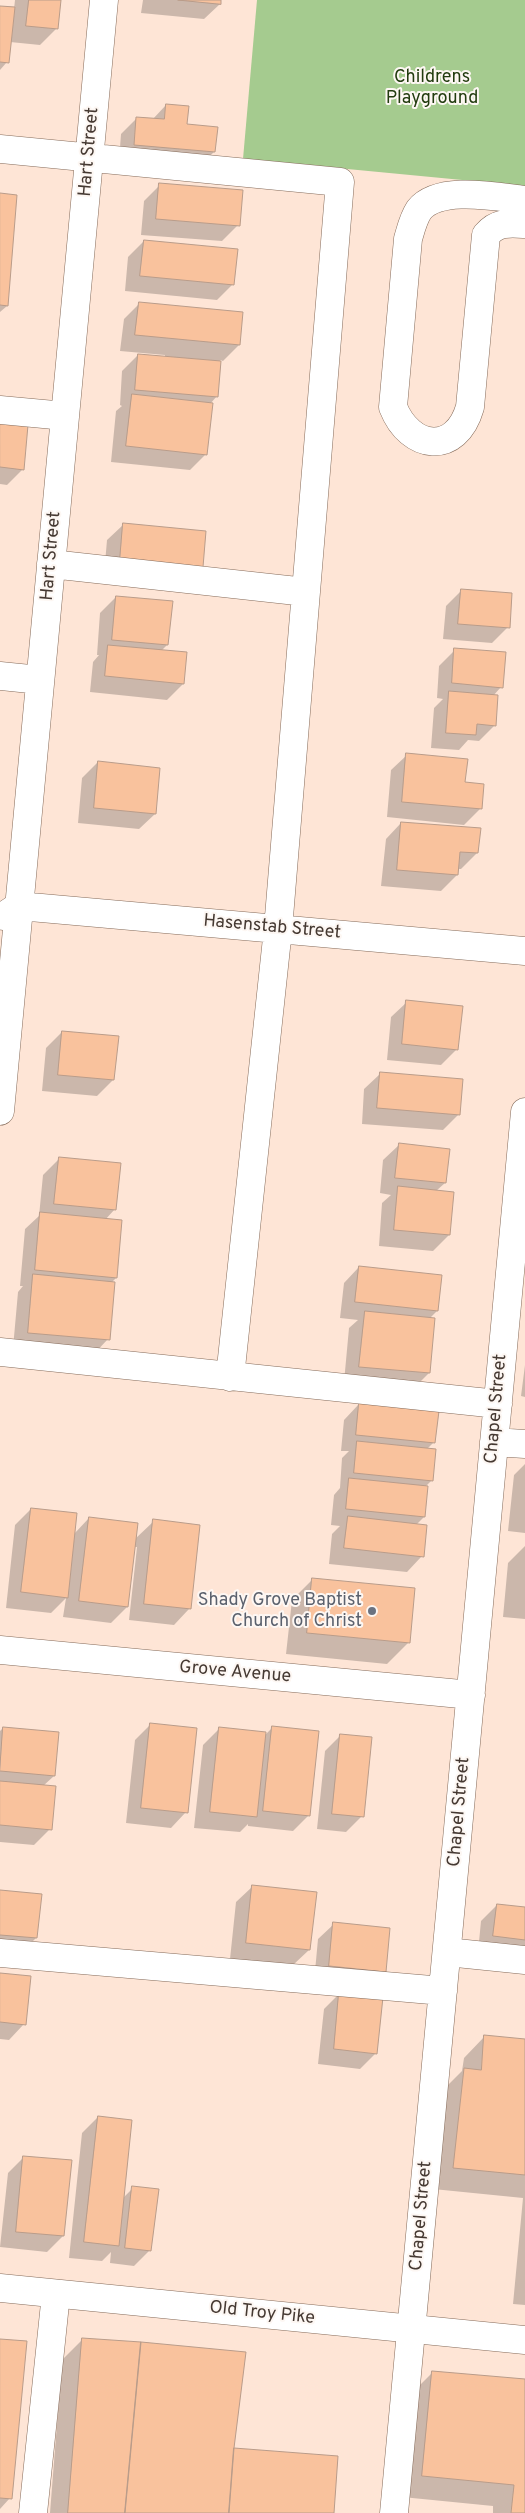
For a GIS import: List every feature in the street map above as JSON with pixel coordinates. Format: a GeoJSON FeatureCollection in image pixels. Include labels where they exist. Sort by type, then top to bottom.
{"type":"FeatureCollection","features":[{"type":"Feature","properties":{"kind":"street","name":"Hart Street"},"geometry":{"type":"LineString","coordinates":[[0,1111],[10,912],[40,680],[104,0]]}},
{"type":"Feature","properties":{"kind":"street"},"geometry":{"type":"LineString","coordinates":[[0,149],[340,182],[278,929],[230,1377]]}},
{"type":"Feature","properties":{"kind":"street"},"geometry":{"type":"LineString","coordinates":[[470,195],[481,216],[486,235],[470,407],[466,423],[456,433],[443,440],[426,441],[412,435],[400,423],[394,407],[408,239],[413,222],[420,209],[430,201],[447,197],[470,195],[525,200]]}},
{"type":"Feature","properties":{"kind":"street"},"geometry":{"type":"LineString","coordinates":[[486,235],[493,227],[501,224],[525,224]]}},
{"type":"Feature","properties":{"kind":"street"},"geometry":{"type":"LineString","coordinates":[[0,410],[65,416]]}},
{"type":"Feature","properties":{"kind":"street"},"geometry":{"type":"LineString","coordinates":[[51,564],[306,592]]}},
{"type":"Feature","properties":{"kind":"street"},"geometry":{"type":"LineString","coordinates":[[0,676],[40,680]]}},
{"type":"Feature","properties":{"kind":"street","name":"Hasenstab Street"},"geometry":{"type":"LineString","coordinates":[[10,912],[278,929],[525,951]]}},
{"type":"Feature","properties":{"kind":"street","name":"Chapel Street"},"geometry":{"type":"LineString","coordinates":[[394,2513],[525,1112]]}},
{"type":"Feature","properties":{"kind":"street"},"geometry":{"type":"LineString","coordinates":[[0,1352],[498,1404]]}},
{"type":"Feature","properties":{"kind":"street"},"geometry":{"type":"LineString","coordinates":[[494,1442],[525,1444]]}},
{"type":"Feature","properties":{"kind":"street","name":"Grove Avenue"},"geometry":{"type":"LineString","coordinates":[[0,1650],[471,1695]]}},
{"type":"Feature","properties":{"kind":"street"},"geometry":{"type":"LineString","coordinates":[[447,1952],[525,1960]]}},
{"type":"Feature","properties":{"kind":"street"},"geometry":{"type":"LineString","coordinates":[[0,1953],[443,1991]]}},
{"type":"Feature","properties":{"kind":"street","name":"Old Troy Pike"},"geometry":{"type":"LineString","coordinates":[[0,2288],[525,2340]]}},
{"type":"Feature","properties":{"kind":"street"},"geometry":{"type":"LineString","coordinates":[[33,2513],[56,2294]]}},
{"type":"Feature","properties":{"kind":"green space","name":"Childrens Playground"},"geometry":{"type":"Polygon","coordinates":[[[257,0],[525,0],[525,186],[243,159],[257,0]]]}},
{"type":"Feature","properties":{"kind":"building"},"geometry":{"type":"Polygon","coordinates":[[[29,0],[61,0],[58,29],[26,26],[29,0]]]}},
{"type":"Feature","properties":{"kind":"building"},"geometry":{"type":"Polygon","coordinates":[[[178,0],[221,0],[221,4],[178,0]]]}},
{"type":"Feature","properties":{"kind":"building"},"geometry":{"type":"Polygon","coordinates":[[[0,6],[15,7],[9,63],[0,62],[0,6]]]}},
{"type":"Feature","properties":{"kind":"building"},"geometry":{"type":"Polygon","coordinates":[[[166,104],[189,106],[187,124],[218,127],[215,152],[134,145],[136,117],[164,119],[166,104]]]}},
{"type":"Feature","properties":{"kind":"building"},"geometry":{"type":"Polygon","coordinates":[[[159,183],[243,190],[240,226],[156,219],[159,183]]]}},
{"type":"Feature","properties":{"kind":"building"},"geometry":{"type":"Polygon","coordinates":[[[0,193],[17,195],[8,306],[0,305],[0,193]]]}},
{"type":"Feature","properties":{"kind":"building"},"geometry":{"type":"Polygon","coordinates":[[[144,240],[238,249],[234,285],[140,276],[144,240]]]}},
{"type":"Feature","properties":{"kind":"building"},"geometry":{"type":"Polygon","coordinates":[[[139,302],[243,312],[240,345],[135,335],[139,302]]]}},
{"type":"Feature","properties":{"kind":"building"},"geometry":{"type":"Polygon","coordinates":[[[138,354],[221,361],[218,397],[135,390],[138,354]]]}},
{"type":"Feature","properties":{"kind":"building"},"geometry":{"type":"Polygon","coordinates":[[[132,394],[213,403],[207,455],[126,446],[132,394]]]}},
{"type":"Feature","properties":{"kind":"building"},"geometry":{"type":"Polygon","coordinates":[[[0,423],[28,425],[24,470],[0,467],[0,423]]]}},
{"type":"Feature","properties":{"kind":"building"},"geometry":{"type":"Polygon","coordinates":[[[123,523],[206,531],[203,567],[120,560],[123,523]]]}},
{"type":"Feature","properties":{"kind":"building"},"geometry":{"type":"Polygon","coordinates":[[[461,589],[512,593],[510,628],[458,624],[461,589]]]}},
{"type":"Feature","properties":{"kind":"building"},"geometry":{"type":"Polygon","coordinates":[[[116,596],[173,601],[168,645],[112,640],[116,596]]]}},
{"type":"Feature","properties":{"kind":"building"},"geometry":{"type":"Polygon","coordinates":[[[108,645],[187,652],[184,684],[105,676],[108,645]]]}},
{"type":"Feature","properties":{"kind":"building"},"geometry":{"type":"Polygon","coordinates":[[[454,648],[506,652],[503,688],[452,683],[454,648]]]}},
{"type":"Feature","properties":{"kind":"building"},"geometry":{"type":"Polygon","coordinates":[[[449,691],[498,695],[496,726],[477,724],[476,735],[446,733],[449,691]]]}},
{"type":"Feature","properties":{"kind":"building"},"geometry":{"type":"Polygon","coordinates":[[[406,753],[468,759],[465,782],[484,784],[482,809],[402,802],[406,753]]]}},
{"type":"Feature","properties":{"kind":"building"},"geometry":{"type":"Polygon","coordinates":[[[98,761],[160,768],[156,814],[94,808],[98,761]]]}},
{"type":"Feature","properties":{"kind":"building"},"geometry":{"type":"Polygon","coordinates":[[[401,822],[481,828],[478,853],[460,852],[458,875],[397,870],[401,822]]]}},
{"type":"Feature","properties":{"kind":"building"},"geometry":{"type":"Polygon","coordinates":[[[406,1000],[463,1006],[458,1050],[402,1044],[406,1000]]]}},
{"type":"Feature","properties":{"kind":"building"},"geometry":{"type":"Polygon","coordinates":[[[62,1031],[119,1036],[114,1080],[58,1075],[62,1031]]]}},
{"type":"Feature","properties":{"kind":"building"},"geometry":{"type":"Polygon","coordinates":[[[380,1072],[463,1079],[460,1115],[377,1108],[380,1072]]]}},
{"type":"Feature","properties":{"kind":"building"},"geometry":{"type":"Polygon","coordinates":[[[399,1143],[450,1149],[446,1183],[395,1178],[399,1143]]]}},
{"type":"Feature","properties":{"kind":"building"},"geometry":{"type":"Polygon","coordinates":[[[59,1157],[121,1163],[116,1210],[54,1204],[59,1157]]]}},
{"type":"Feature","properties":{"kind":"building"},"geometry":{"type":"Polygon","coordinates":[[[398,1186],[454,1192],[450,1235],[394,1230],[398,1186]]]}},
{"type":"Feature","properties":{"kind":"building"},"geometry":{"type":"Polygon","coordinates":[[[40,1212],[122,1220],[117,1278],[35,1270],[40,1212]]]}},
{"type":"Feature","properties":{"kind":"building"},"geometry":{"type":"Polygon","coordinates":[[[359,1266],[442,1275],[438,1311],[355,1302],[359,1266]]]}},
{"type":"Feature","properties":{"kind":"building"},"geometry":{"type":"Polygon","coordinates":[[[33,1274],[115,1282],[110,1340],[28,1333],[33,1274]]]}},
{"type":"Feature","properties":{"kind":"building"},"geometry":{"type":"Polygon","coordinates":[[[365,1311],[435,1318],[430,1373],[359,1367],[365,1311]]]}},
{"type":"Feature","properties":{"kind":"building"},"geometry":{"type":"Polygon","coordinates":[[[359,1403],[439,1411],[435,1443],[356,1435],[359,1403]]]}},
{"type":"Feature","properties":{"kind":"building"},"geometry":{"type":"Polygon","coordinates":[[[357,1441],[436,1449],[433,1481],[354,1473],[357,1441]]]}},
{"type":"Feature","properties":{"kind":"building"},"geometry":{"type":"Polygon","coordinates":[[[349,1478],[428,1486],[425,1517],[346,1509],[349,1478]]]}},
{"type":"Feature","properties":{"kind":"building"},"geometry":{"type":"Polygon","coordinates":[[[31,1508],[77,1513],[68,1598],[21,1592],[31,1508]]]}},
{"type":"Feature","properties":{"kind":"building"},"geometry":{"type":"Polygon","coordinates":[[[348,1516],[427,1525],[424,1557],[344,1548],[348,1516]]]}},
{"type":"Feature","properties":{"kind":"building"},"geometry":{"type":"Polygon","coordinates":[[[89,1517],[138,1523],[128,1607],[79,1601],[89,1517]]]}},
{"type":"Feature","properties":{"kind":"building"},"geometry":{"type":"Polygon","coordinates":[[[153,1519],[200,1525],[191,1609],[144,1604],[153,1519]]]}},
{"type":"Feature","properties":{"kind":"building"},"geometry":{"type":"Polygon","coordinates":[[[312,1578],[415,1588],[410,1643],[307,1633],[312,1578]]]}},
{"type":"Feature","properties":{"kind":"building"},"geometry":{"type":"Polygon","coordinates":[[[150,1723],[197,1728],[188,1813],[141,1808],[150,1723]]]}},
{"type":"Feature","properties":{"kind":"building"},"geometry":{"type":"Polygon","coordinates":[[[272,1726],[319,1731],[310,1816],[263,1811],[272,1726]]]}},
{"type":"Feature","properties":{"kind":"building"},"geometry":{"type":"Polygon","coordinates":[[[3,1727],[59,1732],[55,1776],[0,1771],[3,1727]]]}},
{"type":"Feature","properties":{"kind":"building"},"geometry":{"type":"Polygon","coordinates":[[[219,1727],[266,1732],[257,1817],[210,1812],[219,1727]]]}},
{"type":"Feature","properties":{"kind":"building"},"geometry":{"type":"Polygon","coordinates":[[[340,1734],[372,1737],[364,1817],[332,1814],[340,1734]]]}},
{"type":"Feature","properties":{"kind":"building"},"geometry":{"type":"Polygon","coordinates":[[[0,1781],[56,1786],[52,1830],[0,1825],[0,1781]]]}},
{"type":"Feature","properties":{"kind":"building"},"geometry":{"type":"Polygon","coordinates":[[[252,1885],[317,1892],[310,1950],[246,1943],[252,1885]]]}},
{"type":"Feature","properties":{"kind":"building"},"geometry":{"type":"Polygon","coordinates":[[[0,1890],[42,1894],[37,1938],[0,1935],[0,1890]]]}},
{"type":"Feature","properties":{"kind":"building"},"geometry":{"type":"Polygon","coordinates":[[[497,1904],[525,1907],[525,1940],[493,1936],[497,1904]]]}},
{"type":"Feature","properties":{"kind":"building"},"geometry":{"type":"Polygon","coordinates":[[[333,1922],[390,1928],[386,1972],[329,1966],[333,1922]]]}},
{"type":"Feature","properties":{"kind":"building"},"geometry":{"type":"Polygon","coordinates":[[[0,1973],[31,1976],[26,2025],[0,2022],[0,1973]]]}},
{"type":"Feature","properties":{"kind":"building"},"geometry":{"type":"Polygon","coordinates":[[[339,1992],[383,1997],[377,2054],[334,2049],[339,1992]]]}},
{"type":"Feature","properties":{"kind":"building"},"geometry":{"type":"Polygon","coordinates":[[[484,2035],[525,2039],[525,2175],[453,2168],[464,2068],[481,2070],[484,2035]]]}},
{"type":"Feature","properties":{"kind":"building"},"geometry":{"type":"Polygon","coordinates":[[[98,2116],[132,2120],[119,2246],[84,2242],[98,2116]]]}},
{"type":"Feature","properties":{"kind":"building"},"geometry":{"type":"Polygon","coordinates":[[[23,2156],[72,2160],[64,2236],[16,2232],[23,2156]]]}},
{"type":"Feature","properties":{"kind":"building"},"geometry":{"type":"Polygon","coordinates":[[[132,2186],[159,2189],[151,2251],[125,2248],[132,2186]]]}},
{"type":"Feature","properties":{"kind":"building"},"geometry":{"type":"Polygon","coordinates":[[[82,2338],[141,2342],[125,2513],[68,2513],[82,2338]]]}},
{"type":"Feature","properties":{"kind":"building"},"geometry":{"type":"Polygon","coordinates":[[[0,2339],[27,2341],[12,2499],[0,2498],[0,2339]]]}},
{"type":"Feature","properties":{"kind":"building"},"geometry":{"type":"Polygon","coordinates":[[[141,2342],[246,2352],[234,2448],[229,2513],[125,2513],[141,2342]]]}},
{"type":"Feature","properties":{"kind":"building"},"geometry":{"type":"Polygon","coordinates":[[[432,2371],[525,2379],[525,2513],[511,2513],[514,2485],[422,2476],[432,2371]]]}},
{"type":"Feature","properties":{"kind":"building"},"geometry":{"type":"Polygon","coordinates":[[[234,2448],[338,2456],[334,2513],[229,2513],[234,2448]]]}},
{"type":"Feature","properties":{"kind":"place","name":"Shady Grove Baptist Church of Christ"},"geometry":{"type":"Point","coordinates":[372,1611]}}]}
